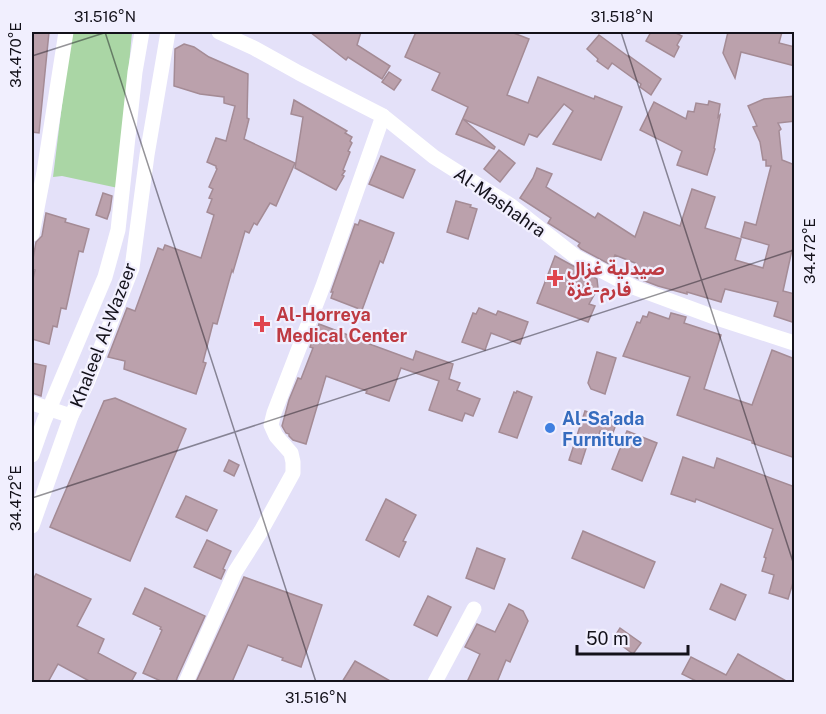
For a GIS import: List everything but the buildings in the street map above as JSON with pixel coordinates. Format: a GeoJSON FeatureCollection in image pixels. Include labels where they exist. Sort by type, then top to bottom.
{"type":"FeatureCollection","features":[{"type":"Feature","properties":{"kind":"street"},"geometry":{"type":"LineString","coordinates":[[32,234],[66,32]]}},
{"type":"Feature","properties":{"kind":"street","name":"Khaleel Al-Wazeer"},"geometry":{"type":"LineString","coordinates":[[32,455],[105,277],[118,230],[135,72],[142,32]]}},
{"type":"Feature","properties":{"kind":"street","name":"Khaleel Al-Wazeer"},"geometry":{"type":"LineString","coordinates":[[32,526],[71,416],[87,383],[132,268],[147,155],[168,32]]}},
{"type":"Feature","properties":{"kind":"street","name":"Al-Mashahra"},"geometry":{"type":"LineString","coordinates":[[219,32],[383,116],[434,157],[510,205],[576,257],[633,287],[714,317],[795,343]]}},
{"type":"Feature","properties":{"kind":"street"},"geometry":{"type":"LineString","coordinates":[[186,682],[235,572],[261,531],[292,473],[291,453],[276,436],[271,425],[274,413],[383,116]]}},
{"type":"Feature","properties":{"kind":"street"},"geometry":{"type":"LineString","coordinates":[[32,403],[71,416]]}},
{"type":"Feature","properties":{"kind":"street"},"geometry":{"type":"LineString","coordinates":[[435,682],[474,609]]}},
{"type":"Feature","properties":{"kind":"green space"},"geometry":{"type":"Polygon","coordinates":[[[71,32],[132,32],[118,188],[62,176],[53,177],[71,32]]]}},
{"type":"Feature","properties":{"kind":"place","name":"صيدلية غزال فارم-غزة"},"geometry":{"type":"Point","coordinates":[555,278]}},
{"type":"Feature","properties":{"kind":"place","name":"Al-Horreya Medical Center"},"geometry":{"type":"Point","coordinates":[262,324]}},
{"type":"Feature","properties":{"kind":"place","name":"Al-Sa'ada Furniture"},"geometry":{"type":"Point","coordinates":[550,428]}}]}
